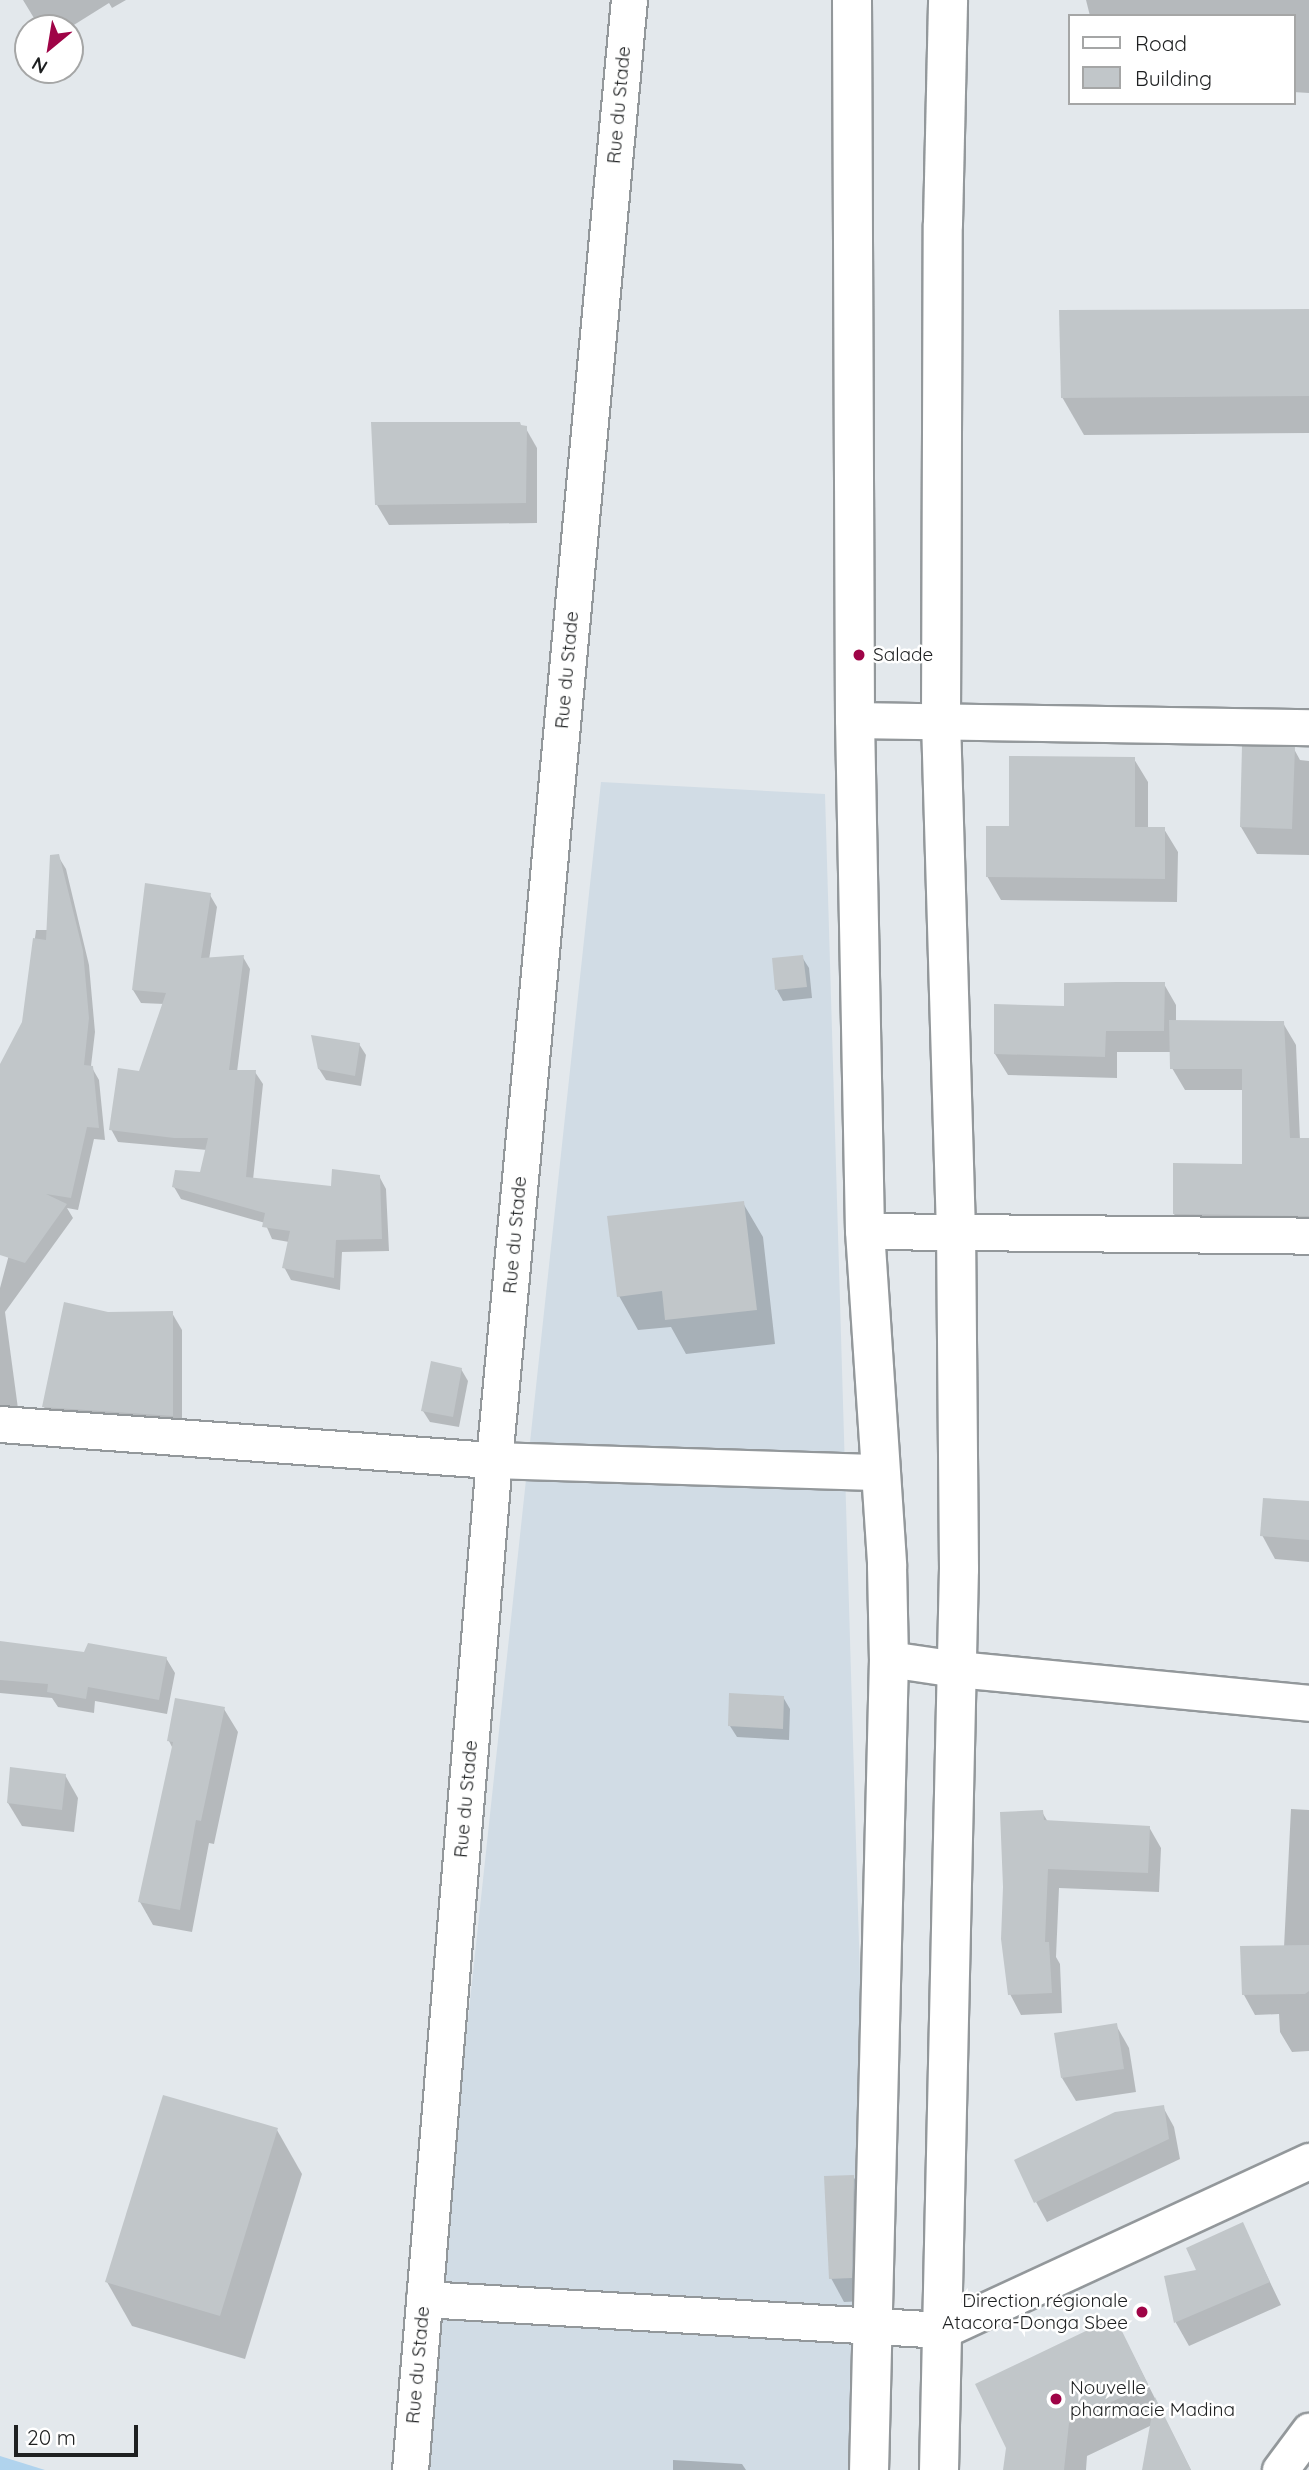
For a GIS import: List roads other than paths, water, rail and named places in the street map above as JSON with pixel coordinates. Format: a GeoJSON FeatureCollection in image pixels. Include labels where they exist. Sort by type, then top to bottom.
{"type":"FeatureCollection","features":[{"type":"Feature","properties":{"kind":"main road"},"geometry":{"type":"LineString","coordinates":[[852,0],[855,720],[865,1231],[887,1566],[889,1658],[875,2327],[869,2470]]}},
{"type":"Feature","properties":{"kind":"main road"},"geometry":{"type":"LineString","coordinates":[[939,2470],[957,1669],[956,1232],[941,720],[943,224],[948,0]]}},
{"type":"Feature","properties":{"kind":"street","name":"Rue du Stade"},"geometry":{"type":"LineString","coordinates":[[410,2470],[494,1460],[629,0]]}},
{"type":"Feature","properties":{"kind":"street"},"geometry":{"type":"LineString","coordinates":[[855,720],[1309,727]]}},
{"type":"Feature","properties":{"kind":"street"},"geometry":{"type":"LineString","coordinates":[[865,1231],[1309,1236]]}},
{"type":"Feature","properties":{"kind":"street"},"geometry":{"type":"LineString","coordinates":[[0,1424],[494,1460],[880,1472]]}},
{"type":"Feature","properties":{"kind":"street"},"geometry":{"type":"LineString","coordinates":[[889,1658],[957,1669],[1309,1703]]}},
{"type":"Feature","properties":{"kind":"street"},"geometry":{"type":"LineString","coordinates":[[424,2298],[943,2330],[1309,2161]]}},
{"type":"Feature","properties":{"kind":"street"},"geometry":{"type":"LineString","coordinates":[[1280,2470],[1309,2431]]}},
{"type":"Feature","properties":{"kind":"place","name":"Salade"},"geometry":{"type":"Point","coordinates":[859,655]}},
{"type":"Feature","properties":{"kind":"place","name":"Direction régionale Atacora-Donga Sbee"},"geometry":{"type":"Point","coordinates":[1142,2312]}},
{"type":"Feature","properties":{"kind":"place","name":"Nouvelle pharmacie Madina"},"geometry":{"type":"Point","coordinates":[1056,2399]}}]}
